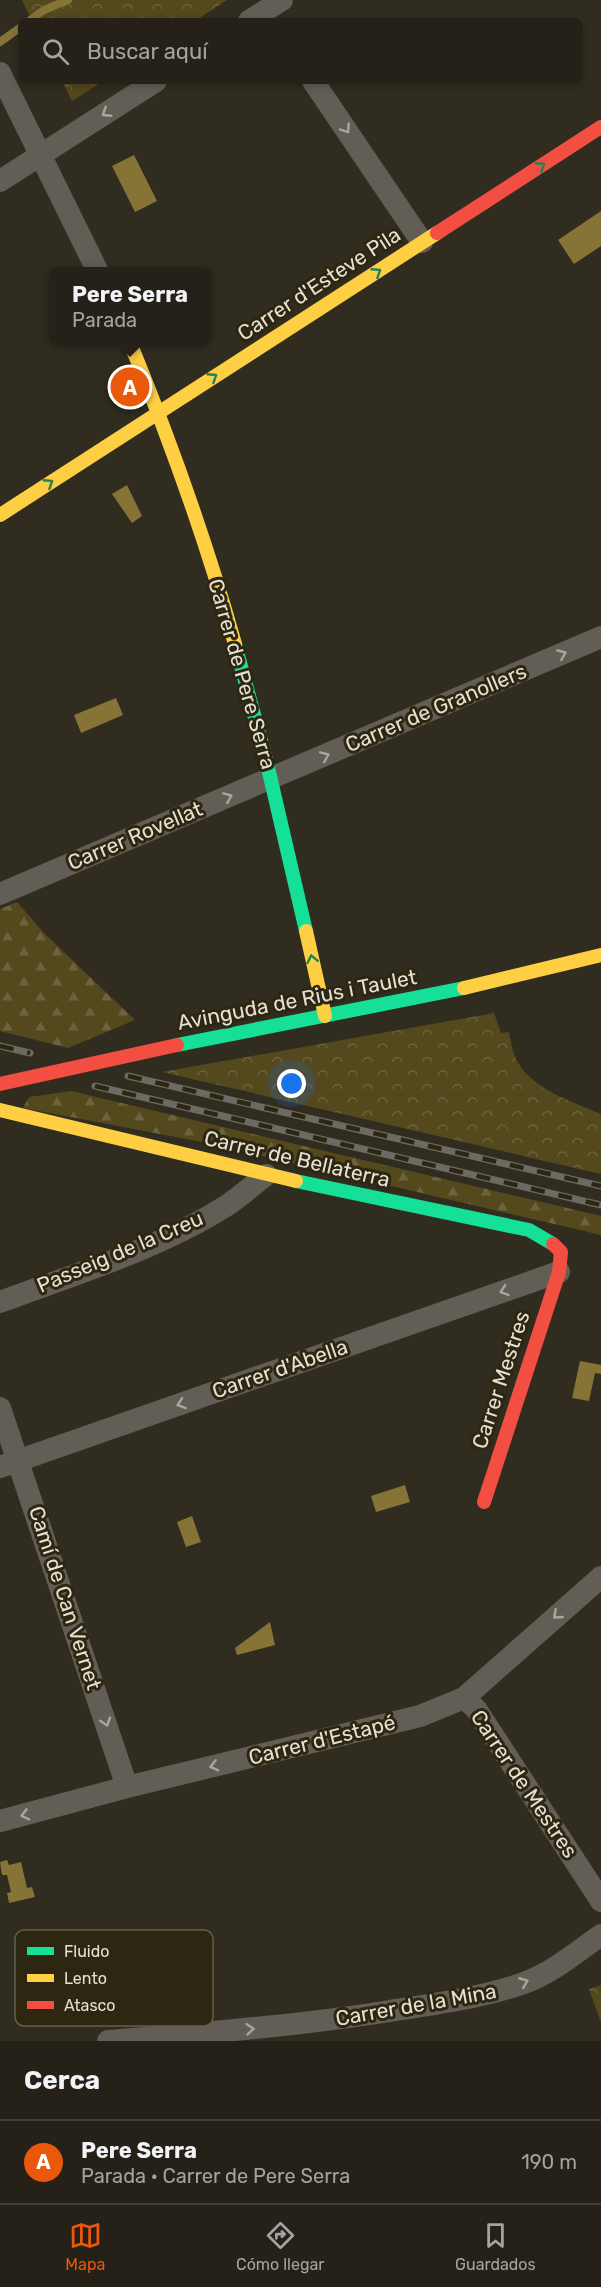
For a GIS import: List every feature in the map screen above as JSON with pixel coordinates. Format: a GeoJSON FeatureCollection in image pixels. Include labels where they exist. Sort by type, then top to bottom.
{"type":"FeatureCollection","features":[{"type":"Feature","properties":{"kind":"street"},"geometry":{"type":"LineString","coordinates":[[0,73],[95,267]]}},
{"type":"Feature","properties":{"kind":"street"},"geometry":{"type":"LineString","coordinates":[[0,181],[151,84]]}},
{"type":"Feature","properties":{"kind":"street"},"geometry":{"type":"LineString","coordinates":[[315,84],[422,242]]}},
{"type":"Feature","properties":{"kind":"street","name":"Carrer d'Esteve Pila"},"geometry":{"type":"LineString","coordinates":[[0,515],[601,127]]}},
{"type":"Feature","properties":{"kind":"street","name":"Carrer de Pere Serra"},"geometry":{"type":"LineString","coordinates":[[131,345],[190,494],[271,779],[325,1016]]}},
{"type":"Feature","properties":{"kind":"street","name":"Carrer de Granollers"},"geometry":{"type":"LineString","coordinates":[[271,779],[601,638]]}},
{"type":"Feature","properties":{"kind":"street","name":"Carrer Rovellat"},"geometry":{"type":"LineString","coordinates":[[0,894],[271,779]]}},
{"type":"Feature","properties":{"kind":"street","name":"Avinguda de Rius i Taulet"},"geometry":{"type":"LineString","coordinates":[[0,1084],[177,1045],[500,981],[601,955]]}},
{"type":"Feature","properties":{"kind":"street","name":"Carrer de Bellaterra"},"geometry":{"type":"LineString","coordinates":[[0,1110],[266,1175],[529,1230],[551,1241],[560,1262]]}},
{"type":"Feature","properties":{"kind":"street","name":"Passeig de la Creu"},"geometry":{"type":"LineString","coordinates":[[0,1302],[181,1231],[227,1205],[266,1175]]}},
{"type":"Feature","properties":{"kind":"street","name":"Carrer d'Abella"},"geometry":{"type":"LineString","coordinates":[[9,1463],[560,1262]]}},
{"type":"Feature","properties":{"kind":"street","name":"Carrer Mestres"},"geometry":{"type":"LineString","coordinates":[[483,1502],[560,1262]]}},
{"type":"Feature","properties":{"kind":"street","name":"Camí de Can Vernet"},"geometry":{"type":"LineString","coordinates":[[0,1408],[9,1463],[128,1788]]}},
{"type":"Feature","properties":{"kind":"street","name":"Carrer d'Estapé"},"geometry":{"type":"LineString","coordinates":[[0,1821],[420,1716],[464,1698],[601,1577]]}},
{"type":"Feature","properties":{"kind":"street","name":"Carrer de Mestres"},"geometry":{"type":"LineString","coordinates":[[464,1698],[476,1709],[601,1901]]}},
{"type":"Feature","properties":{"kind":"street","name":"Carrer de la Mina"},"geometry":{"type":"LineString","coordinates":[[108,2041],[307,2024],[434,2005],[526,1982],[567,1959],[601,1935]]}},
{"type":"Feature","properties":{"kind":"green space"},"geometry":{"type":"Polygon","coordinates":[[[22,0],[227,0],[200,18],[31,18],[22,0]]]}},
{"type":"Feature","properties":{"kind":"green space"},"geometry":{"type":"Polygon","coordinates":[[[64,84],[98,84],[72,101],[64,84]]]}},
{"type":"Feature","properties":{"kind":"green space"},"geometry":{"type":"Polygon","coordinates":[[[17,902],[45,934],[135,1020],[68,1048],[0,1031],[0,909],[17,902]]]}},
{"type":"Feature","properties":{"kind":"green space"},"geometry":{"type":"Polygon","coordinates":[[[494,1013],[501,1033],[509,1032],[516,1059],[532,1079],[553,1093],[601,1114],[601,1174],[162,1072],[494,1013]]]}},
{"type":"Feature","properties":{"kind":"green space"},"geometry":{"type":"Polygon","coordinates":[[[71,1091],[601,1216],[601,1235],[202,1142],[23,1108],[29,1097],[71,1091]]]}},
{"type":"Feature","properties":{"kind":"green space"},"geometry":{"type":"Polygon","coordinates":[[[601,1985],[601,2023],[589,1989],[601,1985]]]}},
{"type":"Feature","properties":{"kind":"shaded area"},"geometry":{"type":"Polygon","coordinates":[[[134,155],[157,201],[135,212],[112,166],[134,155]]]}},
{"type":"Feature","properties":{"kind":"shaded area"},"geometry":{"type":"Polygon","coordinates":[[[601,211],[601,246],[574,264],[558,240],[601,211]]]}},
{"type":"Feature","properties":{"kind":"shaded area"},"geometry":{"type":"Polygon","coordinates":[[[127,485],[142,516],[132,523],[112,494],[127,485]]]}},
{"type":"Feature","properties":{"kind":"shaded area"},"geometry":{"type":"Polygon","coordinates":[[[116,698],[123,715],[81,733],[74,715],[116,698]]]}},
{"type":"Feature","properties":{"kind":"shaded area"},"geometry":{"type":"Polygon","coordinates":[[[580,1361],[601,1365],[601,1374],[595,1373],[589,1401],[572,1398],[580,1361]]]}},
{"type":"Feature","properties":{"kind":"shaded area"},"geometry":{"type":"Polygon","coordinates":[[[405,1485],[410,1502],[376,1512],[371,1496],[405,1485]]]}},
{"type":"Feature","properties":{"kind":"shaded area"},"geometry":{"type":"Polygon","coordinates":[[[192,1516],[201,1542],[186,1547],[177,1522],[192,1516]]]}},
{"type":"Feature","properties":{"kind":"shaded area"},"geometry":{"type":"Polygon","coordinates":[[[270,1622],[275,1645],[237,1655],[235,1648],[270,1622]]]}},
{"type":"Feature","properties":{"kind":"shaded area"},"geometry":{"type":"Polygon","coordinates":[[[7,1860],[9,1865],[21,1862],[27,1888],[32,1887],[35,1897],[9,1903],[7,1893],[11,1892],[7,1875],[2,1875],[0,1862],[7,1860]]]}},
{"type":"Feature","properties":{"kind":"waterway"},"geometry":{"type":"LineString","coordinates":[[33,18],[44,10],[68,0]]}},
{"type":"Feature","properties":{"kind":"waterway"},"geometry":{"type":"LineString","coordinates":[[0,42],[18,29]]}},
{"type":"Feature","properties":{"kind":"railway"},"geometry":{"type":"LineString","coordinates":[[0,1046],[30,1053]]}},
{"type":"Feature","properties":{"kind":"railway"},"geometry":{"type":"LineString","coordinates":[[128,1076],[601,1186]]}},
{"type":"Feature","properties":{"kind":"railway"},"geometry":{"type":"LineString","coordinates":[[95,1086],[601,1205]]}},
{"type":"Feature","properties":{"kind":"traffic: fast"},"geometry":{"type":"LineString","coordinates":[[235,644],[266,759],[306,931]]}},
{"type":"Feature","properties":{"kind":"traffic: fast"},"geometry":{"type":"LineString","coordinates":[[177,1045],[464,988]]}},
{"type":"Feature","properties":{"kind":"traffic: fast"},"geometry":{"type":"LineString","coordinates":[[296,1181],[529,1230],[553,1244]]}},
{"type":"Feature","properties":{"kind":"traffic: slow"},"geometry":{"type":"LineString","coordinates":[[0,515],[437,233]]}},
{"type":"Feature","properties":{"kind":"traffic: slow"},"geometry":{"type":"LineString","coordinates":[[131,345],[186,491],[235,644]]}},
{"type":"Feature","properties":{"kind":"traffic: slow"},"geometry":{"type":"LineString","coordinates":[[306,931],[325,1016]]}},
{"type":"Feature","properties":{"kind":"traffic: slow"},"geometry":{"type":"LineString","coordinates":[[464,988],[601,955]]}},
{"type":"Feature","properties":{"kind":"traffic: slow"},"geometry":{"type":"LineString","coordinates":[[0,1110],[296,1181]]}},
{"type":"Feature","properties":{"kind":"traffic: jam"},"geometry":{"type":"LineString","coordinates":[[437,233],[601,127]]}},
{"type":"Feature","properties":{"kind":"traffic: jam"},"geometry":{"type":"LineString","coordinates":[[0,1084],[177,1045]]}},
{"type":"Feature","properties":{"kind":"traffic: jam"},"geometry":{"type":"LineString","coordinates":[[484,1502],[559,1272],[561,1252],[553,1244]]}},
{"type":"Feature","properties":{"kind":"place","name":"Pere Serra"},"geometry":{"type":"Point","coordinates":[130,387]}}]}
